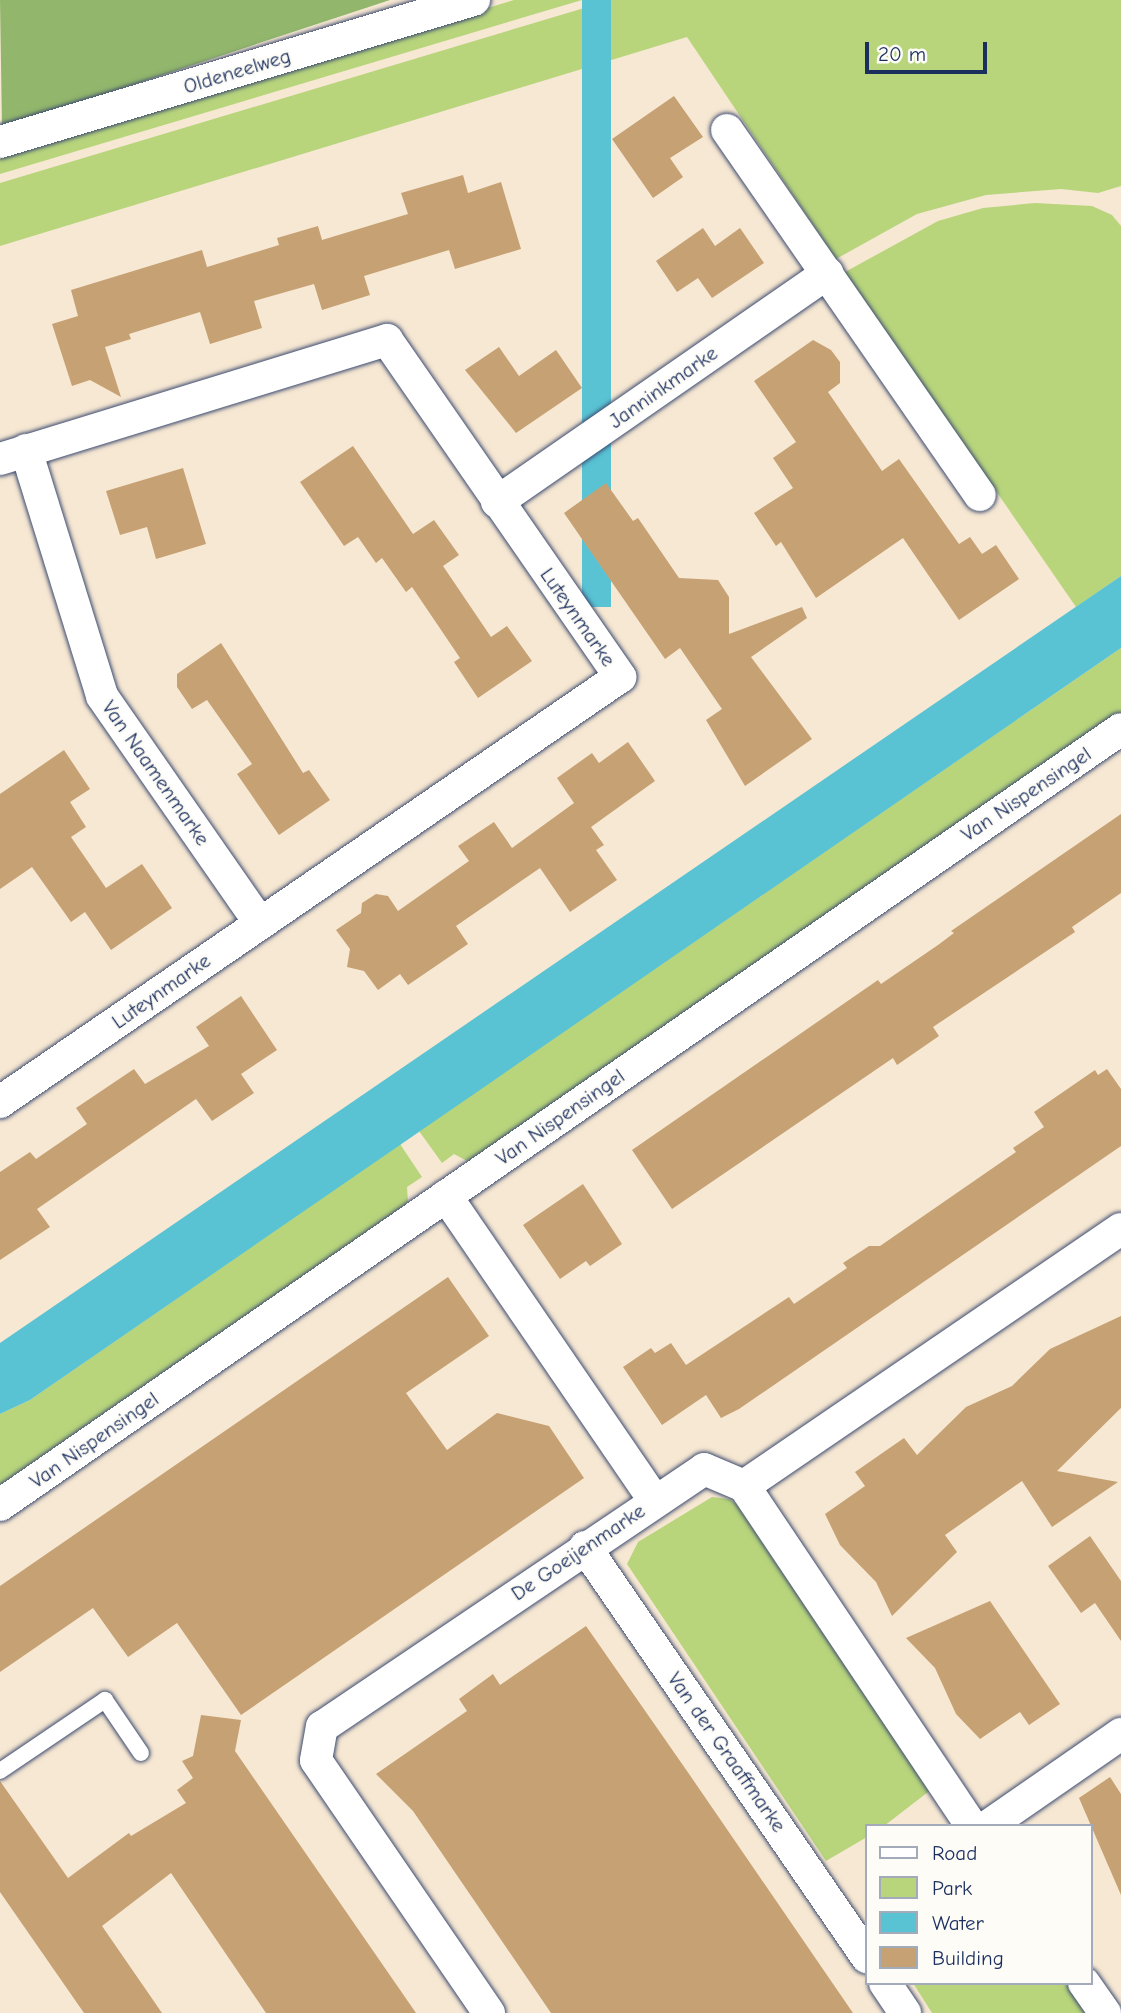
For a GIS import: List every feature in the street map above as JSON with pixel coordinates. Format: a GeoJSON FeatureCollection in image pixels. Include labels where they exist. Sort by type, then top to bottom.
{"type":"FeatureCollection","features":[{"type":"Feature","properties":{"kind":"street","name":"Oldeneelweg"},"geometry":{"type":"LineString","coordinates":[[0,142],[474,0]]}},
{"type":"Feature","properties":{"kind":"street"},"geometry":{"type":"LineString","coordinates":[[727,130],[980,495]]}},
{"type":"Feature","properties":{"kind":"street","name":"Janninkmarke"},"geometry":{"type":"LineString","coordinates":[[497,502],[828,273]]}},
{"type":"Feature","properties":{"kind":"street","name":"Luteynmarke"},"geometry":{"type":"LineString","coordinates":[[0,1102],[620,677],[387,340],[13,454]]}},
{"type":"Feature","properties":{"kind":"street","name":"Van Naamenmarke"},"geometry":{"type":"LineString","coordinates":[[13,454],[102,696],[260,923]]}},
{"type":"Feature","properties":{"kind":"street","name":"Van Nispensingel"},"geometry":{"type":"LineString","coordinates":[[0,1505],[1121,729]]}},
{"type":"Feature","properties":{"kind":"street"},"geometry":{"type":"LineString","coordinates":[[446,1196],[654,1500]]}},
{"type":"Feature","properties":{"kind":"street"},"geometry":{"type":"LineString","coordinates":[[971,1824],[744,1486],[1121,1229]]}},
{"type":"Feature","properties":{"kind":"street","name":"De Goeijenmarke"},"geometry":{"type":"LineString","coordinates":[[489,2013],[316,1760],[322,1727],[654,1500],[704,1469],[744,1486]]}},
{"type":"Feature","properties":{"kind":"street","name":"Van der Graaffmarke"},"geometry":{"type":"LineString","coordinates":[[585,1548],[855,1913],[866,1953]]}},
{"type":"Feature","properties":{"kind":"street"},"geometry":{"type":"LineString","coordinates":[[991,1824],[1121,1734]]}},
{"type":"Feature","properties":{"kind":"street"},"geometry":{"type":"LineString","coordinates":[[886,1985],[905,2013]]}},
{"type":"Feature","properties":{"kind":"street"},"geometry":{"type":"LineString","coordinates":[[1085,1985],[1105,2013]]}},
{"type":"Feature","properties":{"kind":"lane"},"geometry":{"type":"LineString","coordinates":[[0,1771],[105,1700],[141,1753]]}},
{"type":"Feature","properties":{"kind":"green space"},"geometry":{"type":"Polygon","coordinates":[[[0,0],[390,0],[2,128],[0,0]]]}},
{"type":"Feature","properties":{"kind":"green space"},"geometry":{"type":"Polygon","coordinates":[[[514,0],[582,0],[0,174],[0,155],[514,0]]]}},
{"type":"Feature","properties":{"kind":"green space"},"geometry":{"type":"Polygon","coordinates":[[[611,0],[1121,0],[1121,186],[1098,193],[1061,189],[986,195],[917,214],[836,259],[687,37],[0,246],[0,183],[611,0]]]}},
{"type":"Feature","properties":{"kind":"green space"},"geometry":{"type":"Polygon","coordinates":[[[1035,203],[1092,206],[1112,215],[1121,226],[1121,576],[1076,607],[845,272],[938,221],[983,208],[1035,203]]]}},
{"type":"Feature","properties":{"kind":"green space"},"geometry":{"type":"Polygon","coordinates":[[[1121,648],[1121,713],[469,1162],[454,1154],[442,1163],[419,1131],[1121,648]]]}},
{"type":"Feature","properties":{"kind":"green space"},"geometry":{"type":"Polygon","coordinates":[[[400,1144],[422,1177],[407,1187],[408,1203],[0,1485],[0,1414],[30,1400],[400,1144]]]}},
{"type":"Feature","properties":{"kind":"green space"},"geometry":{"type":"Polygon","coordinates":[[[712,1497],[729,1499],[739,1506],[932,1789],[887,1824],[866,1824],[866,1838],[826,1861],[627,1564],[638,1542],[712,1497]]]}},
{"type":"Feature","properties":{"kind":"green space"},"geometry":{"type":"Polygon","coordinates":[[[914,1985],[1067,1985],[1087,2013],[932,2013],[914,1985]]]}},
{"type":"Feature","properties":{"kind":"water"},"geometry":{"type":"Polygon","coordinates":[[[582,0],[611,0],[611,607],[582,607],[582,0]]]}},
{"type":"Feature","properties":{"kind":"water"},"geometry":{"type":"Polygon","coordinates":[[[1121,576],[1121,648],[30,1400],[0,1414],[0,1343],[1121,576]]]}},
{"type":"Feature","properties":{"kind":"building"},"geometry":{"type":"Polygon","coordinates":[[[674,96],[703,137],[670,158],[683,177],[653,198],[612,139],[674,96]]]}},
{"type":"Feature","properties":{"kind":"building"},"geometry":{"type":"Polygon","coordinates":[[[463,175],[468,193],[501,182],[521,249],[455,269],[449,250],[364,276],[370,295],[322,310],[314,284],[254,301],[262,328],[210,344],[200,312],[129,334],[131,339],[105,347],[121,397],[90,380],[72,386],[52,324],[78,316],[71,290],[202,250],[207,267],[279,245],[277,238],[318,226],[322,240],[408,214],[401,193],[463,175]]]}},
{"type":"Feature","properties":{"kind":"building"},"geometry":{"type":"Polygon","coordinates":[[[703,228],[715,246],[740,228],[764,263],[712,298],[698,278],[677,292],[656,261],[703,228]]]}},
{"type":"Feature","properties":{"kind":"building"},"geometry":{"type":"Polygon","coordinates":[[[813,340],[831,350],[840,362],[840,383],[828,392],[882,471],[899,459],[959,544],[970,537],[982,554],[996,545],[1019,579],[959,620],[903,538],[816,598],[781,542],[776,546],[754,513],[793,488],[773,458],[796,442],[754,381],[813,340]]]}},
{"type":"Feature","properties":{"kind":"building"},"geometry":{"type":"Polygon","coordinates":[[[499,347],[519,376],[556,350],[582,388],[516,433],[465,370],[499,347]]]}},
{"type":"Feature","properties":{"kind":"building"},"geometry":{"type":"Polygon","coordinates":[[[353,446],[413,534],[434,520],[459,555],[443,566],[491,637],[507,626],[532,661],[478,698],[454,662],[460,658],[412,587],[406,592],[382,558],[376,563],[358,537],[344,546],[300,482],[353,446]]]}},
{"type":"Feature","properties":{"kind":"building"},"geometry":{"type":"Polygon","coordinates":[[[183,468],[206,544],[156,559],[147,527],[120,535],[106,491],[183,468]]]}},
{"type":"Feature","properties":{"kind":"building"},"geometry":{"type":"Polygon","coordinates":[[[606,483],[633,521],[638,518],[679,578],[718,580],[729,597],[729,634],[802,607],[807,618],[751,657],[812,739],[745,786],[706,720],[722,709],[680,648],[665,659],[564,513],[606,483]]]}},
{"type":"Feature","properties":{"kind":"building"},"geometry":{"type":"Polygon","coordinates":[[[221,643],[303,773],[309,770],[330,800],[279,835],[237,774],[252,764],[207,700],[192,709],[177,687],[177,674],[221,643]]]}},
{"type":"Feature","properties":{"kind":"building"},"geometry":{"type":"Polygon","coordinates":[[[628,742],[655,781],[591,827],[604,845],[596,850],[617,880],[570,912],[540,868],[456,926],[468,944],[408,985],[400,974],[378,990],[364,971],[347,967],[350,949],[336,930],[361,913],[362,903],[376,894],[388,896],[398,911],[469,861],[458,846],[494,822],[512,848],[574,803],[557,778],[592,753],[599,763],[628,742]]]}},
{"type":"Feature","properties":{"kind":"building"},"geometry":{"type":"Polygon","coordinates":[[[64,750],[90,789],[70,802],[86,827],[71,837],[106,888],[142,864],[172,908],[111,950],[85,912],[71,922],[32,867],[0,889],[0,794],[64,750]]]}},
{"type":"Feature","properties":{"kind":"building"},"geometry":{"type":"Polygon","coordinates":[[[1121,814],[1121,893],[1072,927],[1075,932],[933,1027],[939,1036],[897,1065],[893,1058],[672,1209],[632,1150],[878,980],[881,984],[938,945],[954,933],[951,931],[1121,814]]]}},
{"type":"Feature","properties":{"kind":"building"},"geometry":{"type":"Polygon","coordinates":[[[241,996],[277,1050],[241,1074],[254,1093],[212,1121],[196,1099],[37,1209],[50,1227],[0,1260],[0,1172],[30,1152],[36,1159],[87,1124],[76,1108],[134,1069],[145,1084],[209,1046],[196,1027],[241,996]]]}},
{"type":"Feature","properties":{"kind":"building"},"geometry":{"type":"Polygon","coordinates":[[[1107,1069],[1121,1089],[1121,1146],[739,1409],[721,1418],[706,1395],[662,1425],[623,1367],[651,1348],[655,1353],[671,1343],[686,1365],[789,1297],[794,1304],[847,1268],[843,1263],[869,1246],[880,1246],[1016,1152],[1013,1148],[1044,1127],[1034,1112],[1095,1070],[1098,1075],[1107,1069]]]}},
{"type":"Feature","properties":{"kind":"building"},"geometry":{"type":"Polygon","coordinates":[[[583,1184],[622,1244],[590,1266],[586,1261],[560,1279],[523,1225],[583,1184]]]}},
{"type":"Feature","properties":{"kind":"building"},"geometry":{"type":"Polygon","coordinates":[[[448,1277],[489,1336],[406,1393],[447,1450],[497,1413],[549,1426],[584,1478],[241,1715],[177,1623],[128,1657],[93,1608],[0,1672],[0,1586],[448,1277]]]}},
{"type":"Feature","properties":{"kind":"building"},"geometry":{"type":"Polygon","coordinates":[[[1121,1316],[1121,1408],[1057,1471],[1118,1482],[1052,1527],[1022,1481],[945,1535],[957,1552],[892,1616],[876,1582],[840,1545],[825,1514],[865,1486],[855,1472],[904,1438],[917,1455],[966,1407],[1012,1386],[1050,1349],[1121,1316]]]}},
{"type":"Feature","properties":{"kind":"building"},"geometry":{"type":"Polygon","coordinates":[[[1090,1536],[1121,1581],[1121,1641],[1095,1603],[1081,1613],[1048,1566],[1090,1536]]]}},
{"type":"Feature","properties":{"kind":"building"},"geometry":{"type":"Polygon","coordinates":[[[990,1601],[1060,1704],[1029,1725],[1020,1712],[980,1739],[956,1714],[935,1668],[906,1638],[990,1601]]]}},
{"type":"Feature","properties":{"kind":"building"},"geometry":{"type":"Polygon","coordinates":[[[586,1626],[853,2013],[551,2013],[413,1811],[376,1774],[467,1711],[459,1699],[493,1674],[500,1685],[586,1626]]]}},
{"type":"Feature","properties":{"kind":"building"},"geometry":{"type":"Polygon","coordinates":[[[201,1715],[241,1720],[235,1751],[416,2013],[266,2013],[171,1873],[102,1926],[162,2013],[84,2013],[0,1892],[0,1781],[68,1878],[129,1833],[131,1836],[186,1803],[177,1790],[193,1778],[182,1761],[193,1756],[201,1715]]]}},
{"type":"Feature","properties":{"kind":"building"},"geometry":{"type":"Polygon","coordinates":[[[1110,1777],[1121,1794],[1121,1895],[1093,1830],[1093,1824],[1090,1824],[1079,1798],[1110,1777]]]}}]}
